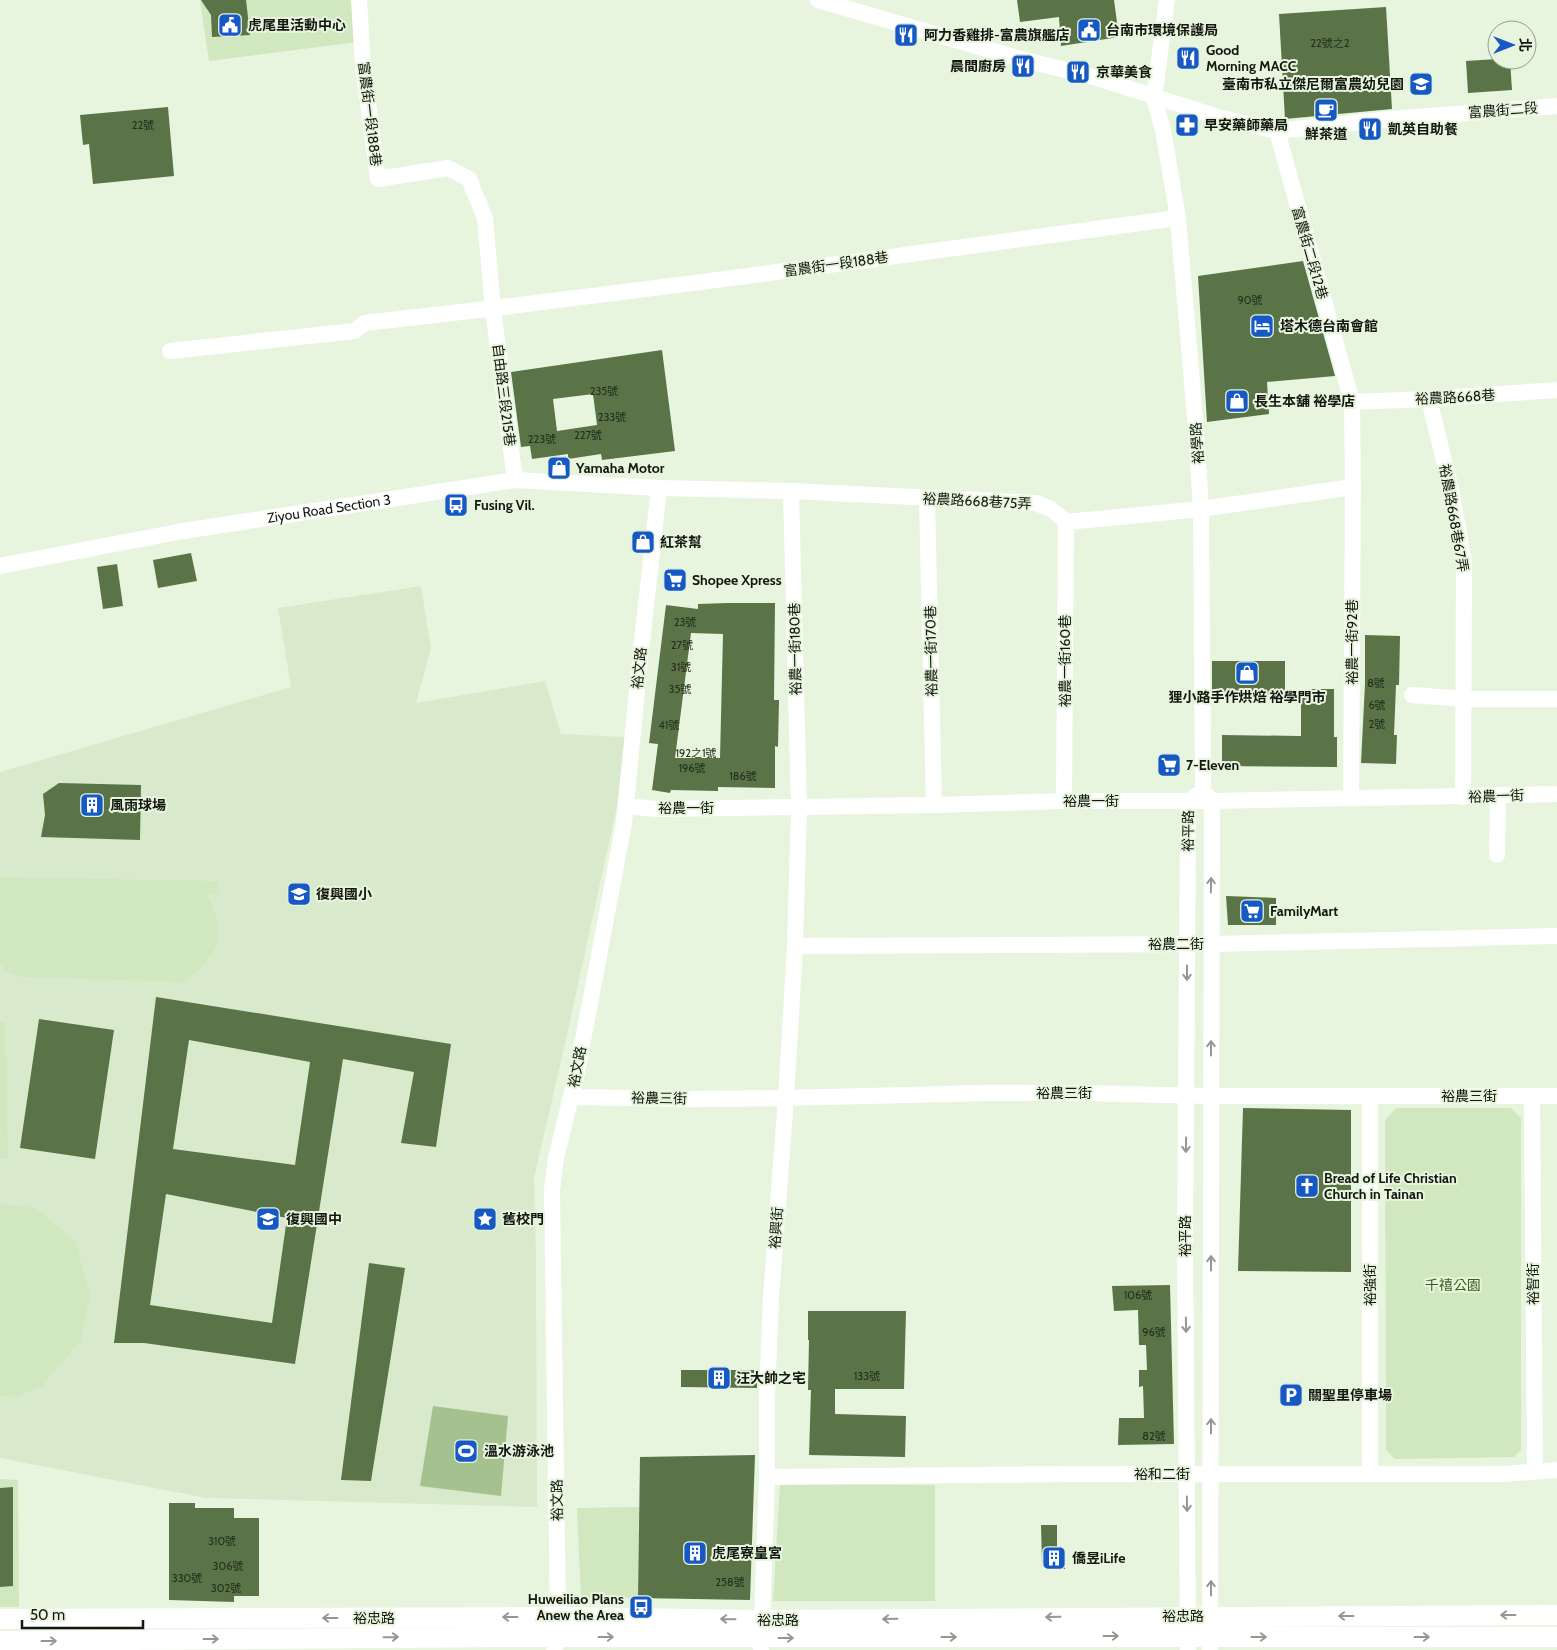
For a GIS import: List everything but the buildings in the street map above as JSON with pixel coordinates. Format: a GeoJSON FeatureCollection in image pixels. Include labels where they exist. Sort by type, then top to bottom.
{"type":"FeatureCollection","features":[{"type":"Feature","properties":{"kind":"street","name":"富農街一段188巷"},"geometry":{"type":"LineString","coordinates":[[359,0],[363,65],[378,179],[448,168],[469,179],[485,218],[493,309]]}},
{"type":"Feature","properties":{"kind":"street","name":"富農街二段"},"geometry":{"type":"LineString","coordinates":[[818,0],[1020,59],[1097,78],[1154,98],[1277,132],[1390,119],[1557,106]]}},
{"type":"Feature","properties":{"kind":"street"},"geometry":{"type":"LineString","coordinates":[[1154,98],[1167,0]]}},
{"type":"Feature","properties":{"kind":"street","name":"裕學路"},"geometry":{"type":"LineString","coordinates":[[1154,98],[1163,130],[1178,218],[1196,429],[1201,509],[1208,796]]}},
{"type":"Feature","properties":{"kind":"street","name":"富農街二段12巷"},"geometry":{"type":"LineString","coordinates":[[1277,132],[1352,402]]}},
{"type":"Feature","properties":{"kind":"street","name":"富農街一段188巷"},"geometry":{"type":"LineString","coordinates":[[170,351],[355,331],[364,324],[493,309],[1178,218]]}},
{"type":"Feature","properties":{"kind":"street","name":"自由路三段215巷"},"geometry":{"type":"LineString","coordinates":[[493,309],[515,480]]}},
{"type":"Feature","properties":{"kind":"street","name":"裕農路668巷"},"geometry":{"type":"LineString","coordinates":[[1352,402],[1429,400],[1557,390]]}},
{"type":"Feature","properties":{"kind":"street","name":"裕農路668巷67弄"},"geometry":{"type":"LineString","coordinates":[[1429,400],[1452,494],[1464,562],[1463,797]]}},
{"type":"Feature","properties":{"kind":"street"},"geometry":{"type":"LineString","coordinates":[[1066,522],[1201,509],[1353,487],[1352,402]]}},
{"type":"Feature","properties":{"kind":"street","name":"Ziyou Road Section 3"},"geometry":{"type":"LineString","coordinates":[[0,566],[183,531],[515,480],[659,488]]}},
{"type":"Feature","properties":{"kind":"street","name":"裕農一街92巷"},"geometry":{"type":"LineString","coordinates":[[1351,798],[1353,487]]}},
{"type":"Feature","properties":{"kind":"street","name":"裕農路668巷75弄"},"geometry":{"type":"LineString","coordinates":[[659,488],[791,491],[1036,503],[1051,509],[1066,522]]}},
{"type":"Feature","properties":{"kind":"street","name":"裕文路"},"geometry":{"type":"LineString","coordinates":[[556,1643],[558,1617],[552,1190],[556,1158],[571,1096],[626,806],[659,488]]}},
{"type":"Feature","properties":{"kind":"street","name":"裕農一街180巷"},"geometry":{"type":"LineString","coordinates":[[791,491],[799,807]]}},
{"type":"Feature","properties":{"kind":"street","name":"裕農一街170巷"},"geometry":{"type":"LineString","coordinates":[[927,498],[934,805]]}},
{"type":"Feature","properties":{"kind":"street","name":"裕農一街160巷"},"geometry":{"type":"LineString","coordinates":[[1064,801],[1066,522]]}},
{"type":"Feature","properties":{"kind":"street"},"geometry":{"type":"LineString","coordinates":[[1412,695],[1464,699],[1557,699]]}},
{"type":"Feature","properties":{"kind":"street","name":"裕農一街"},"geometry":{"type":"LineString","coordinates":[[1208,796],[1351,798],[1557,794]]}},
{"type":"Feature","properties":{"kind":"street"},"geometry":{"type":"LineString","coordinates":[[1497,855],[1498,795]]}},
{"type":"Feature","properties":{"kind":"street","name":"裕平路"},"geometry":{"type":"LineString","coordinates":[[1189,1643],[1185,1247],[1188,801],[1208,796],[1211,944],[1210,1643]]}},
{"type":"Feature","properties":{"kind":"street","name":"裕農一街"},"geometry":{"type":"LineString","coordinates":[[626,806],[656,809],[1064,801],[1188,801]]}},
{"type":"Feature","properties":{"kind":"street","name":"裕興街"},"geometry":{"type":"LineString","coordinates":[[761,1636],[771,1307],[795,946],[799,807]]}},
{"type":"Feature","properties":{"kind":"street","name":"裕農二街"},"geometry":{"type":"LineString","coordinates":[[795,946],[1211,944],[1557,936]]}},
{"type":"Feature","properties":{"kind":"street","name":"裕農三街"},"geometry":{"type":"LineString","coordinates":[[571,1096],[686,1099],[987,1093],[1187,1096],[1557,1096]]}},
{"type":"Feature","properties":{"kind":"street","name":"裕強街"},"geometry":{"type":"LineString","coordinates":[[1370,1096],[1370,1474]]}},
{"type":"Feature","properties":{"kind":"street","name":"裕智街"},"geometry":{"type":"LineString","coordinates":[[1532,1096],[1534,1472]]}},
{"type":"Feature","properties":{"kind":"street","name":"裕和二街"},"geometry":{"type":"LineString","coordinates":[[767,1477],[1503,1474],[1557,1470]]}},
{"type":"Feature","properties":{"kind":"street","name":"裕忠路"},"geometry":{"type":"LineString","coordinates":[[0,1641],[182,1644],[556,1643],[761,1636],[1189,1616],[1557,1614]]}},
{"type":"Feature","properties":{"kind":"street","name":"裕忠路"},"geometry":{"type":"LineString","coordinates":[[0,1620],[558,1617],[761,1636],[1189,1643],[1557,1637]]}},
{"type":"Feature","properties":{"kind":"street"},"geometry":{"type":"LineString","coordinates":[[182,1619],[182,1644]]}},
{"type":"Feature","properties":{"kind":"shaded area"},"geometry":{"type":"Polygon","coordinates":[[[421,586],[431,648],[416,703],[545,681],[561,734],[625,737],[617,806],[534,1178],[537,1507],[206,1498],[0,1458],[0,772],[291,687],[278,608],[421,586]]]}},
{"type":"Feature","properties":{"kind":"shaded area","name":"溫水游泳池"},"geometry":{"type":"Polygon","coordinates":[[[433,1406],[508,1416],[501,1496],[420,1486],[433,1406]]]}},
{"type":"Feature","properties":{"kind":"green space"},"geometry":{"type":"Polygon","coordinates":[[[200,0],[354,0],[358,42],[209,61],[200,0]]]}},
{"type":"Feature","properties":{"kind":"green space"},"geometry":{"type":"Polygon","coordinates":[[[0,877],[219,881],[217,892],[207,895],[217,922],[217,943],[205,963],[184,982],[20,977],[6,971],[0,963],[0,877]]]}},
{"type":"Feature","properties":{"kind":"green space"},"geometry":{"type":"Polygon","coordinates":[[[0,1022],[5,1022],[8,1159],[0,1159],[0,1022]]]}},
{"type":"Feature","properties":{"kind":"green space","name":"千禧公園"},"geometry":{"type":"Polygon","coordinates":[[[1396,1108],[1511,1108],[1521,1118],[1521,1450],[1514,1457],[1395,1459],[1386,1450],[1385,1120],[1396,1108]]]}},
{"type":"Feature","properties":{"kind":"green space"},"geometry":{"type":"Polygon","coordinates":[[[0,1204],[35,1208],[75,1241],[90,1294],[81,1340],[41,1387],[16,1397],[0,1396],[0,1204]]]}},
{"type":"Feature","properties":{"kind":"green space"},"geometry":{"type":"Polygon","coordinates":[[[0,1479],[18,1480],[19,1607],[0,1607],[0,1479]]]}},
{"type":"Feature","properties":{"kind":"green space"},"geometry":{"type":"Polygon","coordinates":[[[780,1484],[935,1485],[935,1601],[773,1601],[780,1484]]]}},
{"type":"Feature","properties":{"kind":"green space"},"geometry":{"type":"Polygon","coordinates":[[[639,1507],[638,1598],[581,1598],[577,1508],[639,1507]]]}},
{"type":"Feature","properties":{"kind":"place","name":"虎尾里活動中心"},"geometry":{"type":"Point","coordinates":[230,25]}},
{"type":"Feature","properties":{"kind":"place","name":"台南市環境保護局"},"geometry":{"type":"Point","coordinates":[1089,30]}},
{"type":"Feature","properties":{"kind":"place","name":"阿力香雞排-富農旗艦店"},"geometry":{"type":"Point","coordinates":[906,35]}},
{"type":"Feature","properties":{"kind":"place","name":"Good Morning MACC"},"geometry":{"type":"Point","coordinates":[1188,58]}},
{"type":"Feature","properties":{"kind":"place","name":"晨間廚房"},"geometry":{"type":"Point","coordinates":[1023,66]}},
{"type":"Feature","properties":{"kind":"place","name":"京華美食"},"geometry":{"type":"Point","coordinates":[1078,72]}},
{"type":"Feature","properties":{"kind":"place","name":"臺南市私立傑尼爾富農幼兒園"},"geometry":{"type":"Point","coordinates":[1421,84]}},
{"type":"Feature","properties":{"kind":"place","name":"鮮茶道"},"geometry":{"type":"Point","coordinates":[1326,110]}},
{"type":"Feature","properties":{"kind":"place","name":"早安藥師藥局"},"geometry":{"type":"Point","coordinates":[1187,125]}},
{"type":"Feature","properties":{"kind":"place","name":"凱英自助餐"},"geometry":{"type":"Point","coordinates":[1370,129]}},
{"type":"Feature","properties":{"kind":"place","name":"塔木德台南會館"},"geometry":{"type":"Point","coordinates":[1262,326]}},
{"type":"Feature","properties":{"kind":"place","name":"長生本舖 裕學店"},"geometry":{"type":"Point","coordinates":[1237,401]}},
{"type":"Feature","properties":{"kind":"place","name":"Yamaha Motor"},"geometry":{"type":"Point","coordinates":[559,468]}},
{"type":"Feature","properties":{"kind":"place","name":"Fusing Vil."},"geometry":{"type":"Point","coordinates":[456,505]}},
{"type":"Feature","properties":{"kind":"place","name":"紅茶幫"},"geometry":{"type":"Point","coordinates":[643,542]}},
{"type":"Feature","properties":{"kind":"place","name":"Shopee Xpress"},"geometry":{"type":"Point","coordinates":[675,580]}},
{"type":"Feature","properties":{"kind":"place","name":"狸小路手作烘焙 裕學門市"},"geometry":{"type":"Point","coordinates":[1247,673]}},
{"type":"Feature","properties":{"kind":"place","name":"7-Eleven"},"geometry":{"type":"Point","coordinates":[1169,765]}},
{"type":"Feature","properties":{"kind":"place","name":"風雨球場"},"geometry":{"type":"Point","coordinates":[92,805]}},
{"type":"Feature","properties":{"kind":"place","name":"復興國小"},"geometry":{"type":"Point","coordinates":[299,894]}},
{"type":"Feature","properties":{"kind":"place","name":"FamilyMart"},"geometry":{"type":"Point","coordinates":[1252,911]}},
{"type":"Feature","properties":{"kind":"place","name":"Bread of Life Christian Church in Tainan"},"geometry":{"type":"Point","coordinates":[1307,1186]}},
{"type":"Feature","properties":{"kind":"place","name":"復興國中"},"geometry":{"type":"Point","coordinates":[268,1219]}},
{"type":"Feature","properties":{"kind":"place","name":"舊校門"},"geometry":{"type":"Point","coordinates":[485,1219]}},
{"type":"Feature","properties":{"kind":"place","name":"汪大帥之宅"},"geometry":{"type":"Point","coordinates":[719,1378]}},
{"type":"Feature","properties":{"kind":"place","name":"關聖里停車場"},"geometry":{"type":"Point","coordinates":[1291,1395]}},
{"type":"Feature","properties":{"kind":"place","name":"溫水游泳池"},"geometry":{"type":"Point","coordinates":[466,1451]}},
{"type":"Feature","properties":{"kind":"place","name":"虎尾寮皇宮"},"geometry":{"type":"Point","coordinates":[695,1553]}},
{"type":"Feature","properties":{"kind":"place","name":"僑昱iLife"},"geometry":{"type":"Point","coordinates":[1054,1558]}},
{"type":"Feature","properties":{"kind":"place","name":"Huweiliao Plans Anew the Area"},"geometry":{"type":"Point","coordinates":[641,1607]}}]}
